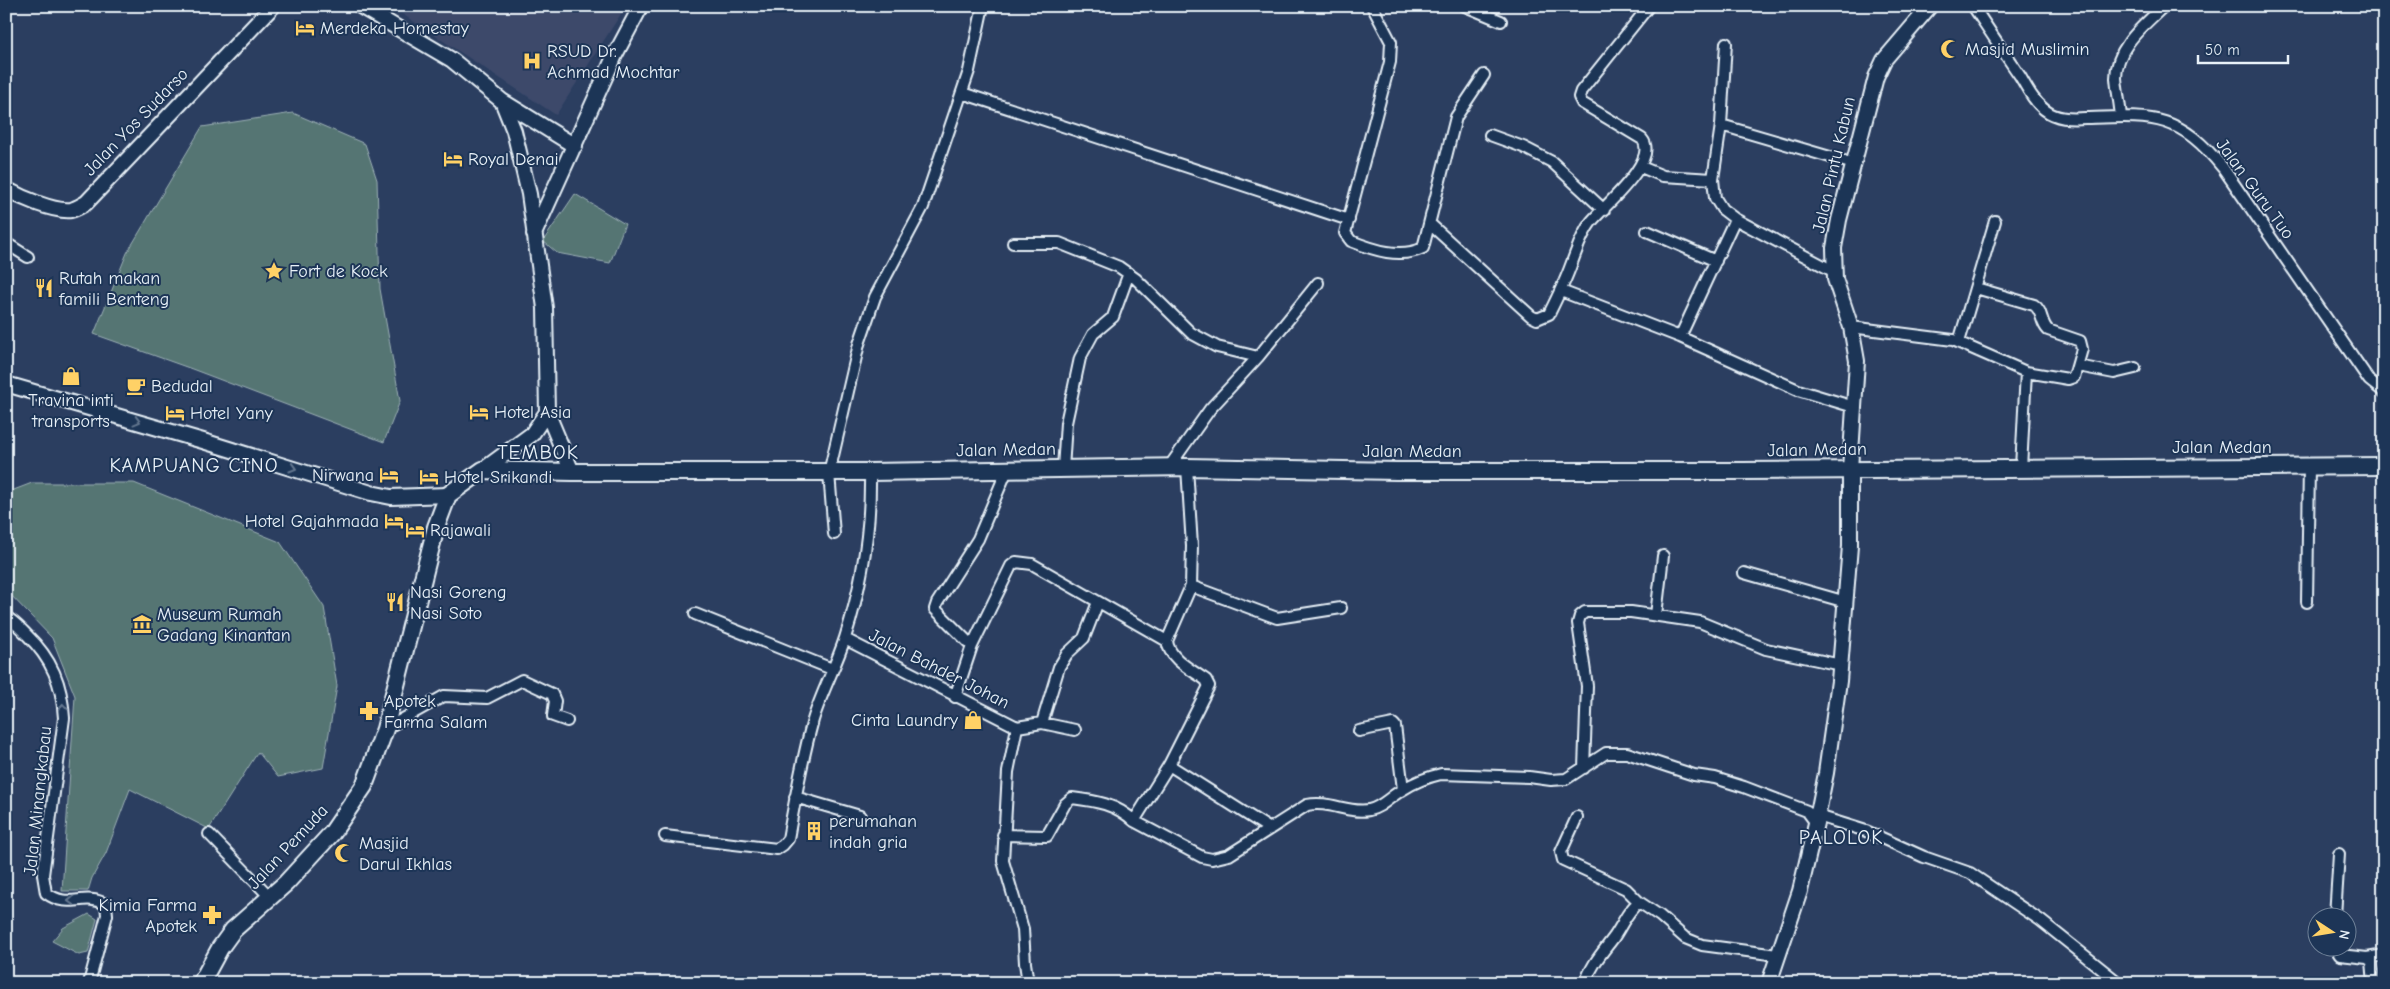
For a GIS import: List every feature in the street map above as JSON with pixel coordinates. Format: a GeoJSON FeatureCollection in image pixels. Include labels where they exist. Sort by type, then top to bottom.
{"type":"FeatureCollection","features":[{"type":"Feature","properties":{"kind":"main road","name":"Jalan Medan"},"geometry":{"type":"LineString","coordinates":[[483,470],[829,473],[1169,467],[1435,471],[2384,466]]}},
{"type":"Feature","properties":{"kind":"main road"},"geometry":{"type":"LineString","coordinates":[[448,495],[483,470]]}},
{"type":"Feature","properties":{"kind":"main road","name":"Jalan Pemuda"},"geometry":{"type":"LineString","coordinates":[[201,983],[220,948],[233,930],[298,870],[344,818],[364,786],[385,728],[436,527],[448,495]]}},
{"type":"Feature","properties":{"kind":"street","name":"Jalan Yos Sudarso"},"geometry":{"type":"LineString","coordinates":[[6,189],[44,206],[71,210],[86,203],[273,6]]}},
{"type":"Feature","properties":{"kind":"street"},"geometry":{"type":"LineString","coordinates":[[360,6],[452,60],[502,100],[575,146]]}},
{"type":"Feature","properties":{"kind":"street"},"geometry":{"type":"LineString","coordinates":[[533,235],[615,56],[641,6]]}},
{"type":"Feature","properties":{"kind":"street"},"geometry":{"type":"LineString","coordinates":[[834,534],[829,473],[847,390],[867,315],[923,207],[962,93],[984,6]]}},
{"type":"Feature","properties":{"kind":"street"},"geometry":{"type":"LineString","coordinates":[[1372,6],[1391,42],[1390,62],[1345,233],[1350,241],[1367,247],[1410,254],[1423,248],[1456,118],[1484,75]]}},
{"type":"Feature","properties":{"kind":"street"},"geometry":{"type":"LineString","coordinates":[[1465,6],[1501,21]]}},
{"type":"Feature","properties":{"kind":"street"},"geometry":{"type":"LineString","coordinates":[[1430,224],[1531,316],[1537,319],[1549,314],[1590,223],[1604,210],[1641,167],[1647,150],[1646,144],[1642,139],[1582,103],[1579,97],[1581,90],[1649,6]]}},
{"type":"Feature","properties":{"kind":"street","name":"Jalan Pintu Kabun"},"geometry":{"type":"LineString","coordinates":[[1769,983],[1800,892],[1817,819],[1832,736],[1841,665],[1850,546],[1850,469],[1857,362],[1851,327],[1835,279],[1834,248],[1839,220],[1869,99],[1884,60],[1930,6]]}},
{"type":"Feature","properties":{"kind":"street","name":"Jalan Guru Tuo"},"geometry":{"type":"LineString","coordinates":[[1973,6],[2036,102],[2044,110],[2064,118],[2138,116],[2168,122],[2197,139],[2211,153],[2370,380],[2384,392]]}},
{"type":"Feature","properties":{"kind":"street"},"geometry":{"type":"LineString","coordinates":[[2121,117],[2116,77],[2119,61],[2134,34],[2164,6]]}},
{"type":"Feature","properties":{"kind":"street"},"geometry":{"type":"LineString","coordinates":[[1726,43],[1721,125],[1714,178],[1715,198],[1722,208],[1735,218],[1835,272]]}},
{"type":"Feature","properties":{"kind":"street"},"geometry":{"type":"LineString","coordinates":[[962,93],[1349,220]]}},
{"type":"Feature","properties":{"kind":"street"},"geometry":{"type":"LineString","coordinates":[[502,100],[522,159],[545,308],[547,412],[572,472]]}},
{"type":"Feature","properties":{"kind":"street"},"geometry":{"type":"LineString","coordinates":[[1721,125],[1854,164]]}},
{"type":"Feature","properties":{"kind":"street"},"geometry":{"type":"LineString","coordinates":[[1490,135],[1524,147],[1552,162],[1604,210]]}},
{"type":"Feature","properties":{"kind":"street"},"geometry":{"type":"LineString","coordinates":[[1641,167],[1663,176],[1714,178]]}},
{"type":"Feature","properties":{"kind":"street"},"geometry":{"type":"LineString","coordinates":[[1680,337],[1735,218]]}},
{"type":"Feature","properties":{"kind":"street"},"geometry":{"type":"LineString","coordinates":[[1959,342],[1995,221]]}},
{"type":"Feature","properties":{"kind":"street"},"geometry":{"type":"LineString","coordinates":[[1648,231],[1716,261]]}},
{"type":"Feature","properties":{"kind":"street"},"geometry":{"type":"LineString","coordinates":[[6,243],[28,257]]}},
{"type":"Feature","properties":{"kind":"street"},"geometry":{"type":"LineString","coordinates":[[1013,243],[1059,243],[1129,273],[1191,333],[1217,347],[1258,357]]}},
{"type":"Feature","properties":{"kind":"street"},"geometry":{"type":"LineString","coordinates":[[1063,469],[1066,423],[1080,358],[1093,334],[1113,317],[1129,273]]}},
{"type":"Feature","properties":{"kind":"street"},"geometry":{"type":"LineString","coordinates":[[1169,467],[1210,409],[1258,357],[1318,283]]}},
{"type":"Feature","properties":{"kind":"street"},"geometry":{"type":"LineString","coordinates":[[1851,327],[1959,342],[2026,372],[2068,379],[2075,376],[2081,343],[2048,330],[2039,309],[2034,305],[1976,288]]}},
{"type":"Feature","properties":{"kind":"street"},"geometry":{"type":"LineString","coordinates":[[1561,291],[1680,337],[1798,390],[1854,407]]}},
{"type":"Feature","properties":{"kind":"street"},"geometry":{"type":"LineString","coordinates":[[2078,366],[2114,373],[2135,368]]}},
{"type":"Feature","properties":{"kind":"street"},"geometry":{"type":"LineString","coordinates":[[2021,468],[2026,372]]}},
{"type":"Feature","properties":{"kind":"street"},"geometry":{"type":"LineString","coordinates":[[2384,374],[2384,388]]}},
{"type":"Feature","properties":{"kind":"street"},"geometry":{"type":"LineString","coordinates":[[6,384],[156,426],[372,493],[391,496],[448,495]]}},
{"type":"Feature","properties":{"kind":"street"},"geometry":{"type":"LineString","coordinates":[[483,470],[532,434],[547,412]]}},
{"type":"Feature","properties":{"kind":"street"},"geometry":{"type":"LineString","coordinates":[[2308,602],[2310,466]]}},
{"type":"Feature","properties":{"kind":"street"},"geometry":{"type":"LineString","coordinates":[[1134,821],[1168,765],[1209,686],[1206,680],[1168,650],[1167,641],[1191,586],[1192,546],[1187,467]]}},
{"type":"Feature","properties":{"kind":"street"},"geometry":{"type":"LineString","coordinates":[[972,646],[934,609],[936,603],[978,540],[1007,470]]}},
{"type":"Feature","properties":{"kind":"street","name":"Jalan Bahder Johan"},"geometry":{"type":"LineString","coordinates":[[870,472],[871,508],[867,535],[845,639],[955,697],[1017,727],[1008,772],[1002,861],[1023,929],[1028,983]]}},
{"type":"Feature","properties":{"kind":"street"},"geometry":{"type":"LineString","coordinates":[[1656,615],[1663,556]]}},
{"type":"Feature","properties":{"kind":"street"},"geometry":{"type":"LineString","coordinates":[[955,697],[972,646],[1011,566],[1016,562],[1032,564],[1167,641]]}},
{"type":"Feature","properties":{"kind":"street"},"geometry":{"type":"LineString","coordinates":[[1744,573],[1846,602]]}},
{"type":"Feature","properties":{"kind":"street"},"geometry":{"type":"LineString","coordinates":[[1191,586],[1278,618],[1341,608]]}},
{"type":"Feature","properties":{"kind":"street"},"geometry":{"type":"LineString","coordinates":[[1042,723],[1059,667],[1067,654],[1084,638],[1098,602]]}},
{"type":"Feature","properties":{"kind":"street"},"geometry":{"type":"LineString","coordinates":[[1584,768],[1587,686],[1578,622],[1580,616],[1585,612],[1631,612],[1700,622],[1766,649],[1841,665]]}},
{"type":"Feature","properties":{"kind":"street"},"geometry":{"type":"LineString","coordinates":[[695,614],[832,669]]}},
{"type":"Feature","properties":{"kind":"street","name":"Jalan Minangkabau"},"geometry":{"type":"LineString","coordinates":[[6,617],[34,641],[48,658],[57,676],[63,697],[64,718],[43,875],[46,893],[55,900],[67,902],[96,898],[106,904],[107,915],[90,983]]}},
{"type":"Feature","properties":{"kind":"street"},"geometry":{"type":"LineString","coordinates":[[665,836],[777,849],[783,846],[788,839],[795,798],[813,720],[845,639]]}},
{"type":"Feature","properties":{"kind":"street"},"geometry":{"type":"LineString","coordinates":[[385,728],[444,696],[487,698],[522,680],[552,694],[555,701],[553,716],[566,721]]}},
{"type":"Feature","properties":{"kind":"street"},"geometry":{"type":"LineString","coordinates":[[1017,727],[1042,723],[1075,730]]}},
{"type":"Feature","properties":{"kind":"street"},"geometry":{"type":"LineString","coordinates":[[1358,731],[1393,724],[1395,726],[1403,789]]}},
{"type":"Feature","properties":{"kind":"street"},"geometry":{"type":"LineString","coordinates":[[1003,835],[1047,836],[1065,804],[1072,798],[1110,805],[1126,813],[1134,821],[1202,857],[1212,860],[1229,855],[1307,805],[1317,803],[1359,811],[1369,810],[1403,789],[1431,776],[1441,774],[1529,777],[1551,780],[1566,779],[1606,753],[1627,753],[1694,775],[1715,778],[1744,787],[1807,811],[1817,819],[1866,831],[1924,857],[1970,873],[2040,920],[2119,983]]}},
{"type":"Feature","properties":{"kind":"street"},"geometry":{"type":"LineString","coordinates":[[1168,765],[1270,829]]}},
{"type":"Feature","properties":{"kind":"street"},"geometry":{"type":"LineString","coordinates":[[795,798],[860,816]]}},
{"type":"Feature","properties":{"kind":"street"},"geometry":{"type":"LineString","coordinates":[[1577,818],[1561,852],[1563,860],[1626,889],[1639,902],[1685,938],[1702,945],[1777,955]]}},
{"type":"Feature","properties":{"kind":"street"},"geometry":{"type":"LineString","coordinates":[[209,834],[270,897]]}},
{"type":"Feature","properties":{"kind":"street"},"geometry":{"type":"LineString","coordinates":[[2336,906],[2340,854]]}},
{"type":"Feature","properties":{"kind":"street"},"geometry":{"type":"LineString","coordinates":[[1585,983],[1590,969],[1615,935],[1631,908],[1639,902]]}},
{"type":"Feature","properties":{"kind":"street"},"geometry":{"type":"LineString","coordinates":[[2349,956],[2368,958],[2384,955]]}},
{"type":"Feature","properties":{"kind":"street"},"geometry":{"type":"LineString","coordinates":[[2368,958],[2372,961],[2374,983]]}},
{"type":"Feature","properties":{"kind":"shaded area","name":"RSUD Dr. Achmad Mochtar"},"geometry":{"type":"Polygon","coordinates":[[[390,6],[626,6],[556,115],[390,6]]]}},
{"type":"Feature","properties":{"kind":"green space"},"geometry":{"type":"Polygon","coordinates":[[[293,113],[365,144],[377,180],[380,289],[400,401],[384,442],[94,334],[127,253],[202,127],[293,113]]]}},
{"type":"Feature","properties":{"kind":"green space"},"geometry":{"type":"Polygon","coordinates":[[[575,194],[625,224],[610,263],[557,253],[543,241],[575,194]]]}},
{"type":"Feature","properties":{"kind":"green space"},"geometry":{"type":"Polygon","coordinates":[[[32,483],[134,483],[280,542],[324,607],[337,686],[323,768],[278,777],[258,752],[209,829],[130,789],[106,853],[92,878],[88,891],[62,891],[75,696],[52,638],[6,590],[6,493],[32,483]]]}},
{"type":"Feature","properties":{"kind":"green space"},"geometry":{"type":"Polygon","coordinates":[[[89,914],[97,919],[88,953],[79,955],[52,941],[63,928],[89,914]]]}},
{"type":"Feature","properties":{"kind":"place","name":"Merdeka Homestay"},"geometry":{"type":"Point","coordinates":[305,28]}},
{"type":"Feature","properties":{"kind":"place","name":"Masjid Muslimin"},"geometry":{"type":"Point","coordinates":[1950,49]}},
{"type":"Feature","properties":{"kind":"place","name":"RSUD Dr. Achmad Mochtar"},"geometry":{"type":"Point","coordinates":[532,61]}},
{"type":"Feature","properties":{"kind":"place","name":"Royal Denai"},"geometry":{"type":"Point","coordinates":[453,159]}},
{"type":"Feature","properties":{"kind":"place","name":"Fort de Kock"},"geometry":{"type":"Point","coordinates":[274,271]}},
{"type":"Feature","properties":{"kind":"place","name":"Rutah makan famili Benteng"},"geometry":{"type":"Point","coordinates":[44,288]}},
{"type":"Feature","properties":{"kind":"place","name":"Travina inti transports"},"geometry":{"type":"Point","coordinates":[71,376]}},
{"type":"Feature","properties":{"kind":"place","name":"Bedudal"},"geometry":{"type":"Point","coordinates":[136,386]}},
{"type":"Feature","properties":{"kind":"place","name":"Hotel Asia"},"geometry":{"type":"Point","coordinates":[479,412]}},
{"type":"Feature","properties":{"kind":"place","name":"Hotel Yany"},"geometry":{"type":"Point","coordinates":[175,413]}},
{"type":"Feature","properties":{"kind":"place","name":"Nirwana"},"geometry":{"type":"Point","coordinates":[389,475]}},
{"type":"Feature","properties":{"kind":"place","name":"Hotel Srikandi"},"geometry":{"type":"Point","coordinates":[429,477]}},
{"type":"Feature","properties":{"kind":"place","name":"Hotel Gajahmada"},"geometry":{"type":"Point","coordinates":[394,521]}},
{"type":"Feature","properties":{"kind":"place","name":"Rajawali"},"geometry":{"type":"Point","coordinates":[415,530]}},
{"type":"Feature","properties":{"kind":"place","name":"Nasi Goreng Nasi Soto"},"geometry":{"type":"Point","coordinates":[395,602]}},
{"type":"Feature","properties":{"kind":"place","name":"Museum Rumah Gadang Kinantan"},"geometry":{"type":"Point","coordinates":[142,624]}},
{"type":"Feature","properties":{"kind":"place","name":"Apotek Farma Salam"},"geometry":{"type":"Point","coordinates":[369,711]}},
{"type":"Feature","properties":{"kind":"place","name":"Cinta Laundry"},"geometry":{"type":"Point","coordinates":[973,720]}},
{"type":"Feature","properties":{"kind":"place","name":"perumahan indah gria"},"geometry":{"type":"Point","coordinates":[814,831]}},
{"type":"Feature","properties":{"kind":"place","name":"Masjid Darul Ikhlas"},"geometry":{"type":"Point","coordinates":[344,853]}},
{"type":"Feature","properties":{"kind":"place","name":"Kimia Farma Apotek"},"geometry":{"type":"Point","coordinates":[212,915]}},
{"type":"Feature","properties":{"kind":"district","name":"TEMBOK"},"geometry":{"type":"Point","coordinates":[538,452]}},
{"type":"Feature","properties":{"kind":"district","name":"KAMPUANG CINO"},"geometry":{"type":"Point","coordinates":[194,465]}},
{"type":"Feature","properties":{"kind":"district","name":"PALOLOK"},"geometry":{"type":"Point","coordinates":[1841,837]}}]}
